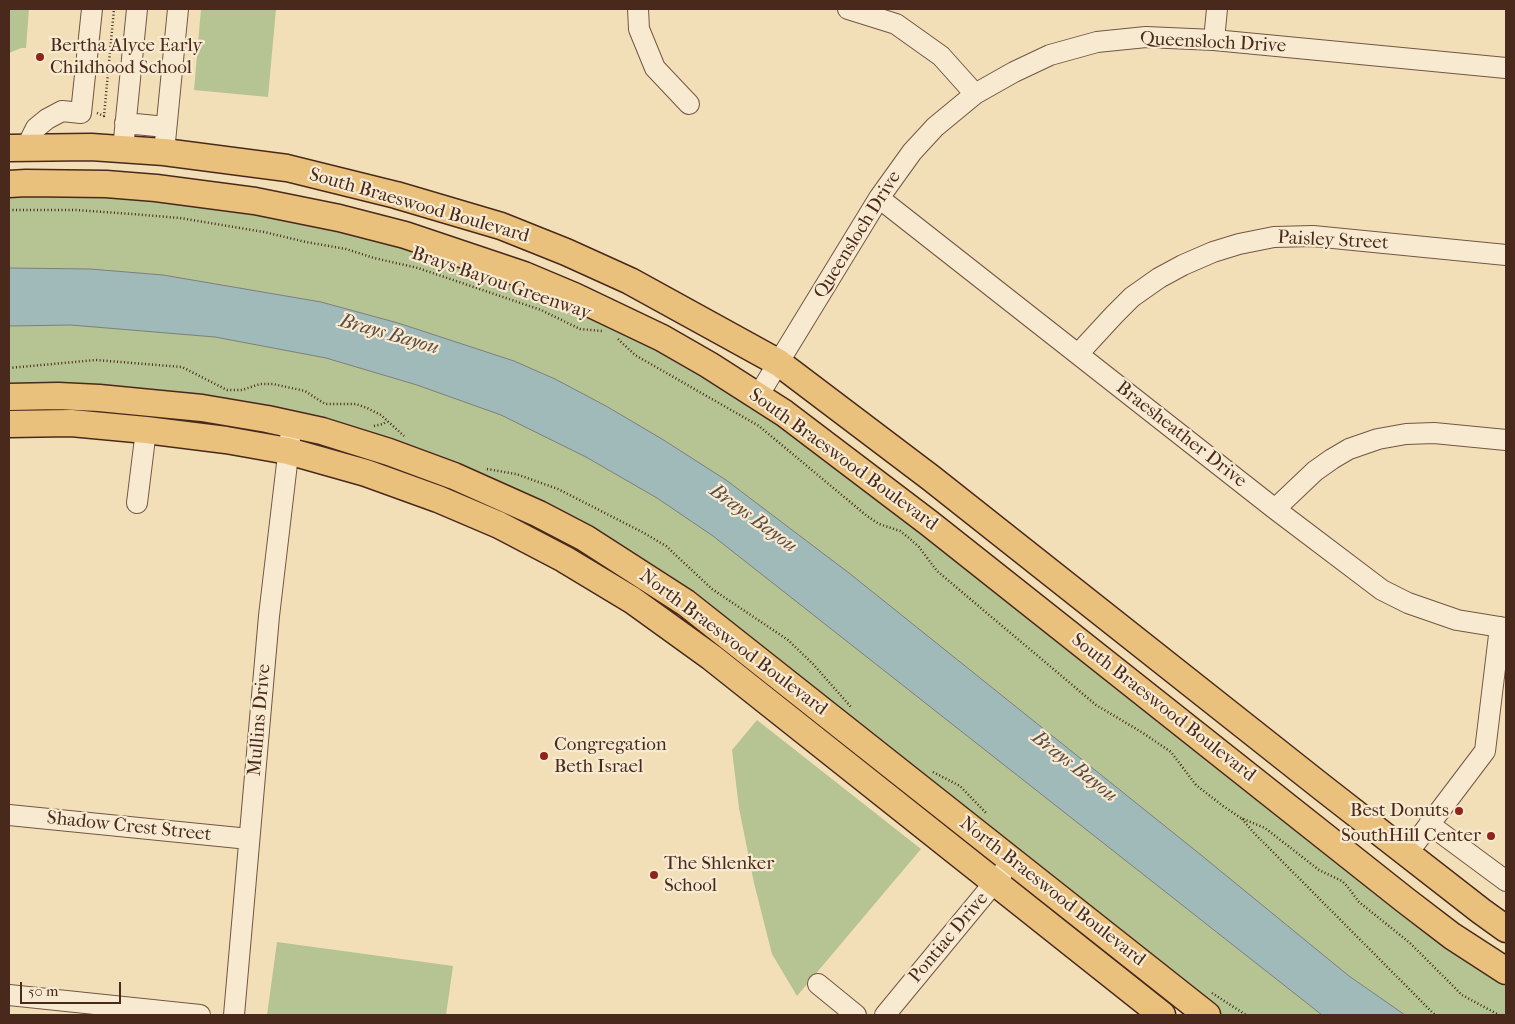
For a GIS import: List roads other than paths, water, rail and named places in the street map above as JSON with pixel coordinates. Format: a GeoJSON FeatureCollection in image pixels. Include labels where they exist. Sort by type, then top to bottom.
{"type":"FeatureCollection","features":[{"type":"Feature","properties":{"kind":"main road","name":"South Braeswood Boulevard"},"geometry":{"type":"LineString","coordinates":[[17,148],[91,147],[123,149],[165,139],[396,195],[501,226],[566,252],[630,281],[779,362],[932,478],[1323,788],[1506,929]]}},
{"type":"Feature","properties":{"kind":"main road"},"geometry":{"type":"LineString","coordinates":[[17,148],[17,184]]}},
{"type":"Feature","properties":{"kind":"main road","name":"South Braeswood Boulevard"},"geometry":{"type":"LineString","coordinates":[[17,184],[106,184],[156,188],[255,201],[388,231],[453,250],[524,275],[574,296],[662,338],[792,418],[1419,911],[1452,936],[1506,971]]}},
{"type":"Feature","properties":{"kind":"main road"},"geometry":{"type":"LineString","coordinates":[[388,231],[396,195]]}},
{"type":"Feature","properties":{"kind":"main road","name":"North Braeswood Boulevard"},"geometry":{"type":"LineString","coordinates":[[9,398],[58,396],[127,400],[202,408],[322,432],[389,452],[454,476],[585,538],[686,603],[1207,1015]]}},
{"type":"Feature","properties":{"kind":"main road"},"geometry":{"type":"LineString","coordinates":[[127,400],[136,429]]}},
{"type":"Feature","properties":{"kind":"main road","name":"North Braeswood Boulevard"},"geometry":{"type":"LineString","coordinates":[[9,424],[70,423],[136,429],[226,440],[288,451],[366,473],[438,499],[499,525],[564,559],[632,600],[711,657],[996,881],[1162,1015]]}},
{"type":"Feature","properties":{"kind":"main road"},"geometry":{"type":"LineString","coordinates":[[1034,607],[1057,578]]}},
{"type":"Feature","properties":{"kind":"main road"},"geometry":{"type":"LineString","coordinates":[[747,685],[764,664]]}},
{"type":"Feature","properties":{"kind":"main road"},"geometry":{"type":"LineString","coordinates":[[1300,816],[1323,788]]}},
{"type":"Feature","properties":{"kind":"main road"},"geometry":{"type":"LineString","coordinates":[[1419,911],[1443,882]]}},
{"type":"Feature","properties":{"kind":"street"},"geometry":{"type":"LineString","coordinates":[[17,148],[47,119],[62,111],[81,113],[92,9]]}},
{"type":"Feature","properties":{"kind":"street"},"geometry":{"type":"LineString","coordinates":[[123,149],[136,9]]}},
{"type":"Feature","properties":{"kind":"street"},"geometry":{"type":"LineString","coordinates":[[125,123],[165,139],[178,9]]}},
{"type":"Feature","properties":{"kind":"street"},"geometry":{"type":"LineString","coordinates":[[638,9],[638,29],[655,68],[688,104]]}},
{"type":"Feature","properties":{"kind":"street"},"geometry":{"type":"LineString","coordinates":[[848,9],[896,24],[941,56],[974,94]]}},
{"type":"Feature","properties":{"kind":"street"},"geometry":{"type":"LineString","coordinates":[[1214,40],[1217,9]]}},
{"type":"Feature","properties":{"kind":"street","name":"Queensloch Drive"},"geometry":{"type":"LineString","coordinates":[[758,396],[879,198],[912,152],[935,127],[974,94],[1050,55],[1097,42],[1146,37],[1214,40],[1506,68]]}},
{"type":"Feature","properties":{"kind":"street","name":"Braesheather Drive"},"geometry":{"type":"LineString","coordinates":[[879,198],[1274,509],[1382,590],[1408,603],[1457,620],[1503,628]]}},
{"type":"Feature","properties":{"kind":"street","name":"Paisley Street"},"geometry":{"type":"LineString","coordinates":[[1078,354],[1132,297],[1183,265],[1213,252],[1239,244],[1274,237],[1313,236],[1506,255]]}},
{"type":"Feature","properties":{"kind":"street","name":"Mullins Drive"},"geometry":{"type":"LineString","coordinates":[[234,1015],[269,616],[292,425]]}},
{"type":"Feature","properties":{"kind":"street"},"geometry":{"type":"LineString","coordinates":[[136,429],[137,503]]}},
{"type":"Feature","properties":{"kind":"street"},"geometry":{"type":"LineString","coordinates":[[1274,509],[1315,471],[1332,459],[1350,449],[1378,439],[1406,434],[1434,433],[1506,440]]}},
{"type":"Feature","properties":{"kind":"street"},"geometry":{"type":"LineString","coordinates":[[1407,854],[1484,751],[1503,628]]}},
{"type":"Feature","properties":{"kind":"street","name":"Shadow Crest Street"},"geometry":{"type":"LineString","coordinates":[[9,815],[249,839]]}},
{"type":"Feature","properties":{"kind":"street"},"geometry":{"type":"LineString","coordinates":[[1428,824],[1506,881]]}},
{"type":"Feature","properties":{"kind":"street","name":"Pontiac Drive"},"geometry":{"type":"LineString","coordinates":[[885,1015],[1012,860]]}},
{"type":"Feature","properties":{"kind":"street"},"geometry":{"type":"LineString","coordinates":[[818,984],[856,1015]]}},
{"type":"Feature","properties":{"kind":"street"},"geometry":{"type":"LineString","coordinates":[[9,995],[200,1015]]}},
{"type":"Feature","properties":{"kind":"water","name":"Brays Bayou"},"geometry":{"type":"Polygon","coordinates":[[[9,268],[90,269],[163,275],[321,302],[398,323],[514,361],[555,379],[606,406],[726,480],[849,573],[1349,976],[1405,1015],[1322,1015],[713,536],[657,498],[586,457],[501,415],[417,385],[326,358],[215,337],[71,325],[9,326],[9,268]]]}},
{"type":"Feature","properties":{"kind":"place","name":"Bertha Alyce Early Childhood School"},"geometry":{"type":"Point","coordinates":[40,57]}},
{"type":"Feature","properties":{"kind":"place","name":"Congregation Beth Israel"},"geometry":{"type":"Point","coordinates":[544,756]}},
{"type":"Feature","properties":{"kind":"place","name":"Best Donuts"},"geometry":{"type":"Point","coordinates":[1459,811]}},
{"type":"Feature","properties":{"kind":"place","name":"SouthHill Center"},"geometry":{"type":"Point","coordinates":[1491,836]}},
{"type":"Feature","properties":{"kind":"place","name":"The Shlenker School"},"geometry":{"type":"Point","coordinates":[654,875]}}]}
